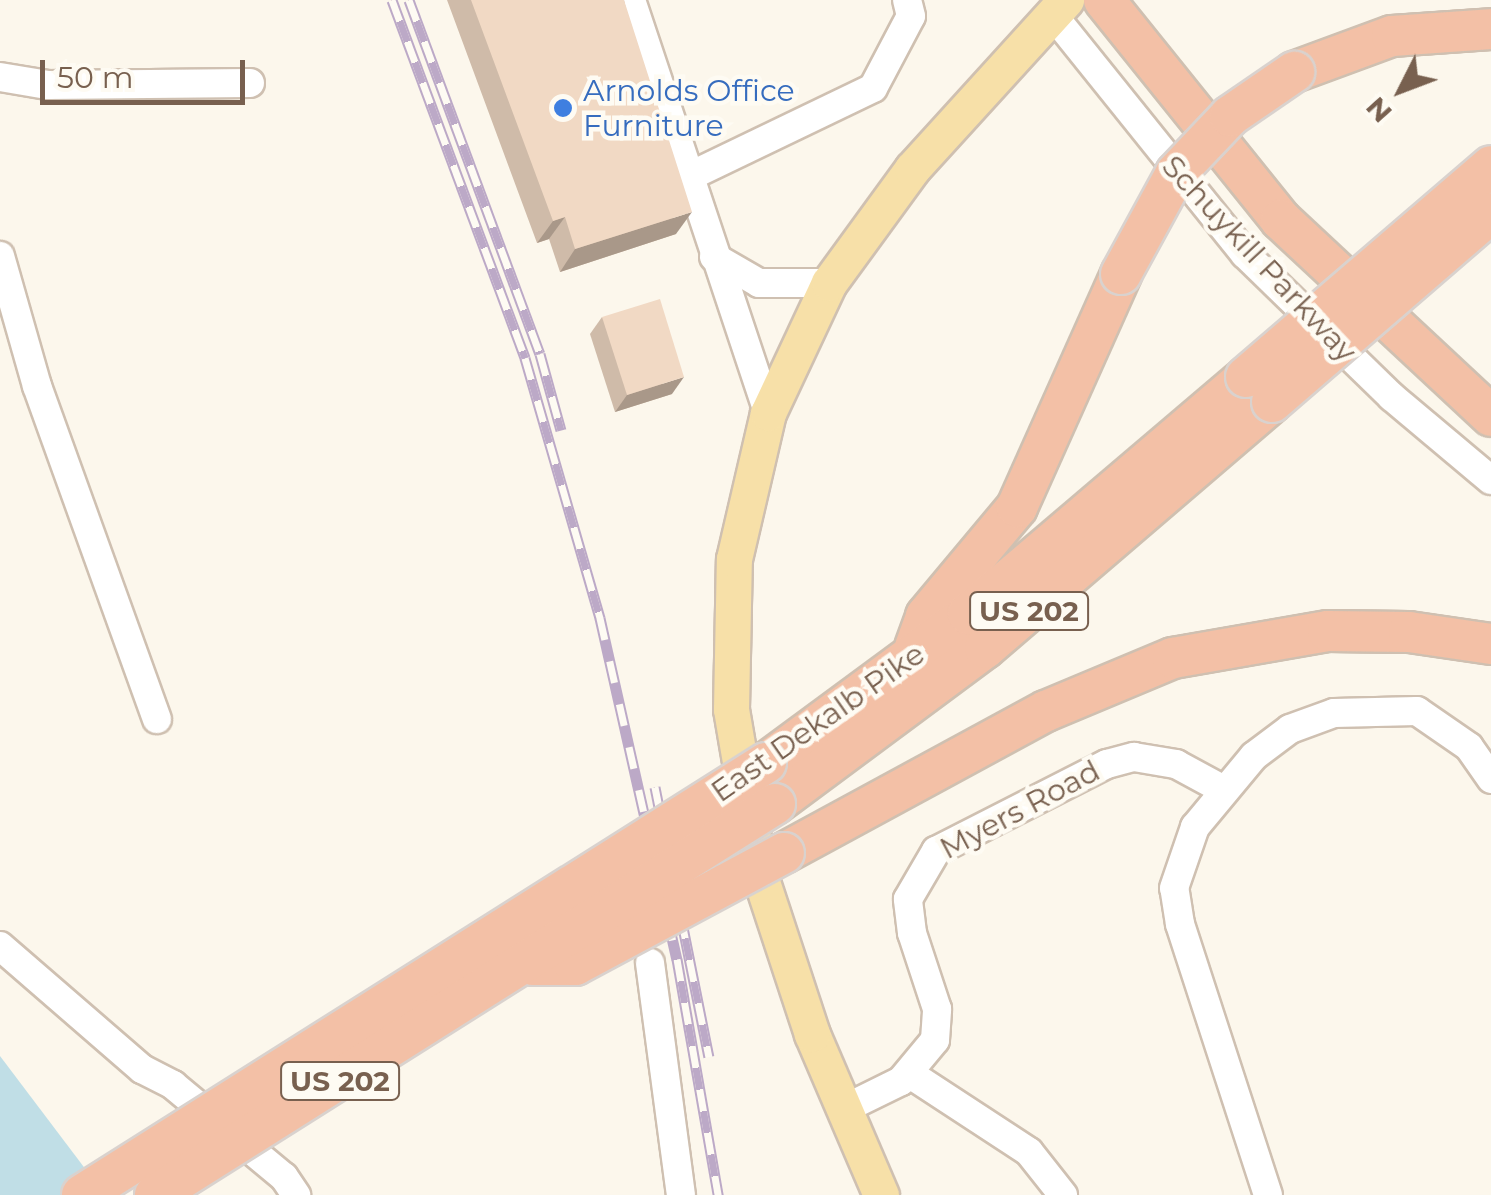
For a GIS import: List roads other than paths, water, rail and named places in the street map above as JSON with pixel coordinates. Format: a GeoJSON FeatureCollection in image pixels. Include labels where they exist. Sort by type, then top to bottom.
{"type":"FeatureCollection","features":[{"type":"Feature","properties":{"kind":"highway"},"geometry":{"type":"LineString","coordinates":[[1104,0],[1281,220],[1491,416]]}},
{"type":"Feature","properties":{"kind":"highway"},"geometry":{"type":"LineString","coordinates":[[910,660],[926,616],[998,536],[1035,475],[1121,274],[1176,173],[1230,116],[1294,72],[1392,36],[1491,29]]}},
{"type":"Feature","properties":{"kind":"highway","name":"East Dekalb Pike"},"geometry":{"type":"LineString","coordinates":[[155,1195],[775,804],[985,648],[1491,166]]}},
{"type":"Feature","properties":{"kind":"highway","name":"East Dekalb Pike"},"geometry":{"type":"LineString","coordinates":[[82,1195],[766,763],[910,660],[1491,213]]}},
{"type":"Feature","properties":{"kind":"highway"},"geometry":{"type":"LineString","coordinates":[[524,964],[574,965],[1046,712],[1173,658],[1328,630],[1408,632],[1491,644]]}},
{"type":"Feature","properties":{"kind":"main road"},"geometry":{"type":"LineString","coordinates":[[881,1195],[842,1110],[759,873],[731,709],[734,558],[768,413],[829,283],[912,170],[1054,5]]}},
{"type":"Feature","properties":{"kind":"street"},"geometry":{"type":"LineString","coordinates":[[632,0],[768,413]]}},
{"type":"Feature","properties":{"kind":"street"},"geometry":{"type":"LineString","coordinates":[[688,177],[873,88],[911,16],[907,0]]}},
{"type":"Feature","properties":{"kind":"street","name":"Schuykill Parkway"},"geometry":{"type":"LineString","coordinates":[[1054,5],[1245,254],[1392,397],[1491,480]]}},
{"type":"Feature","properties":{"kind":"street"},"geometry":{"type":"LineString","coordinates":[[0,77],[48,85],[250,83]]}},
{"type":"Feature","properties":{"kind":"street"},"geometry":{"type":"LineString","coordinates":[[0,256],[32,371],[156,719]]}},
{"type":"Feature","properties":{"kind":"street"},"geometry":{"type":"LineString","coordinates":[[714,257],[759,283],[829,283]]}},
{"type":"Feature","properties":{"kind":"street"},"geometry":{"type":"LineString","coordinates":[[1268,1195],[1180,924],[1174,888],[1179,857],[1222,789],[1290,730],[1334,713],[1417,711],[1445,726],[1491,779]]}},
{"type":"Feature","properties":{"kind":"street","name":"Myers Road"},"geometry":{"type":"LineString","coordinates":[[910,1074],[927,1056],[938,1025],[908,899],[936,851],[1107,764],[1134,757],[1176,764],[1222,789]]}},
{"type":"Feature","properties":{"kind":"street"},"geometry":{"type":"LineString","coordinates":[[0,946],[142,1069],[173,1085],[284,1177],[296,1195]]}},
{"type":"Feature","properties":{"kind":"street"},"geometry":{"type":"LineString","coordinates":[[650,962],[681,1195]]}},
{"type":"Feature","properties":{"kind":"street"},"geometry":{"type":"LineString","coordinates":[[842,1110],[910,1074],[1029,1152],[1063,1195]]}},
{"type":"Feature","properties":{"kind":"water"},"geometry":{"type":"Polygon","coordinates":[[[0,1056],[105,1195],[0,1195],[0,1056]]]}},
{"type":"Feature","properties":{"kind":"railway"},"geometry":{"type":"LineString","coordinates":[[392,0],[525,358],[600,618],[677,959],[718,1195]]}},
{"type":"Feature","properties":{"kind":"railway"},"geometry":{"type":"LineString","coordinates":[[409,0],[540,354],[561,430]]}},
{"type":"Feature","properties":{"kind":"railway"},"geometry":{"type":"LineString","coordinates":[[655,787],[709,1057]]}},
{"type":"Feature","properties":{"kind":"place","name":"Arnolds Office Furniture"},"geometry":{"type":"Point","coordinates":[563,108]}}]}
